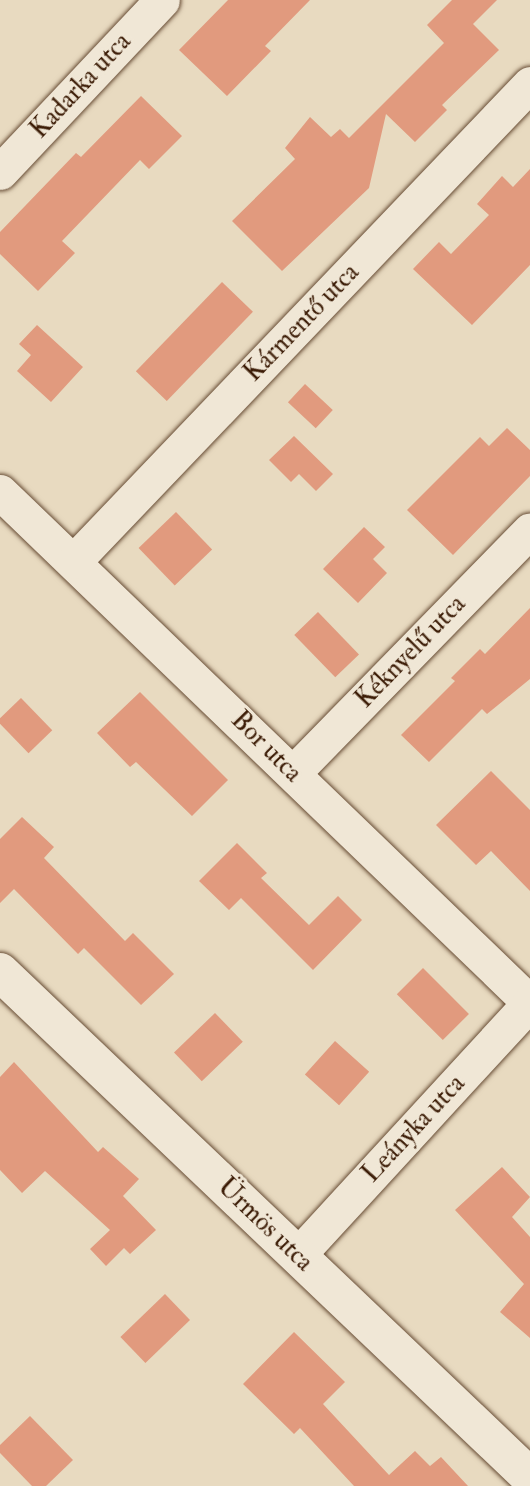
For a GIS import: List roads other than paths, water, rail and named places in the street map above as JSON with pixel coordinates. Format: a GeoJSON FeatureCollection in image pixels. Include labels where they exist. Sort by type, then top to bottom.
{"type":"FeatureCollection","features":[{"type":"Feature","properties":{"kind":"street","name":"Kadarka utca"},"geometry":{"type":"LineString","coordinates":[[0,172],[162,0]]}},
{"type":"Feature","properties":{"kind":"street","name":"Kármentő utca"},"geometry":{"type":"LineString","coordinates":[[74,561],[530,85]]}},
{"type":"Feature","properties":{"kind":"street","name":"Bor utca"},"geometry":{"type":"LineString","coordinates":[[0,492],[530,1003]]}},
{"type":"Feature","properties":{"kind":"street","name":"Kéknyelű utca"},"geometry":{"type":"LineString","coordinates":[[292,773],[530,530]]}},
{"type":"Feature","properties":{"kind":"street","name":"Ürmös utca"},"geometry":{"type":"LineString","coordinates":[[0,972],[530,1477]]}},
{"type":"Feature","properties":{"kind":"street","name":"Leányka utca"},"geometry":{"type":"LineString","coordinates":[[297,1256],[530,1003]]}}]}
